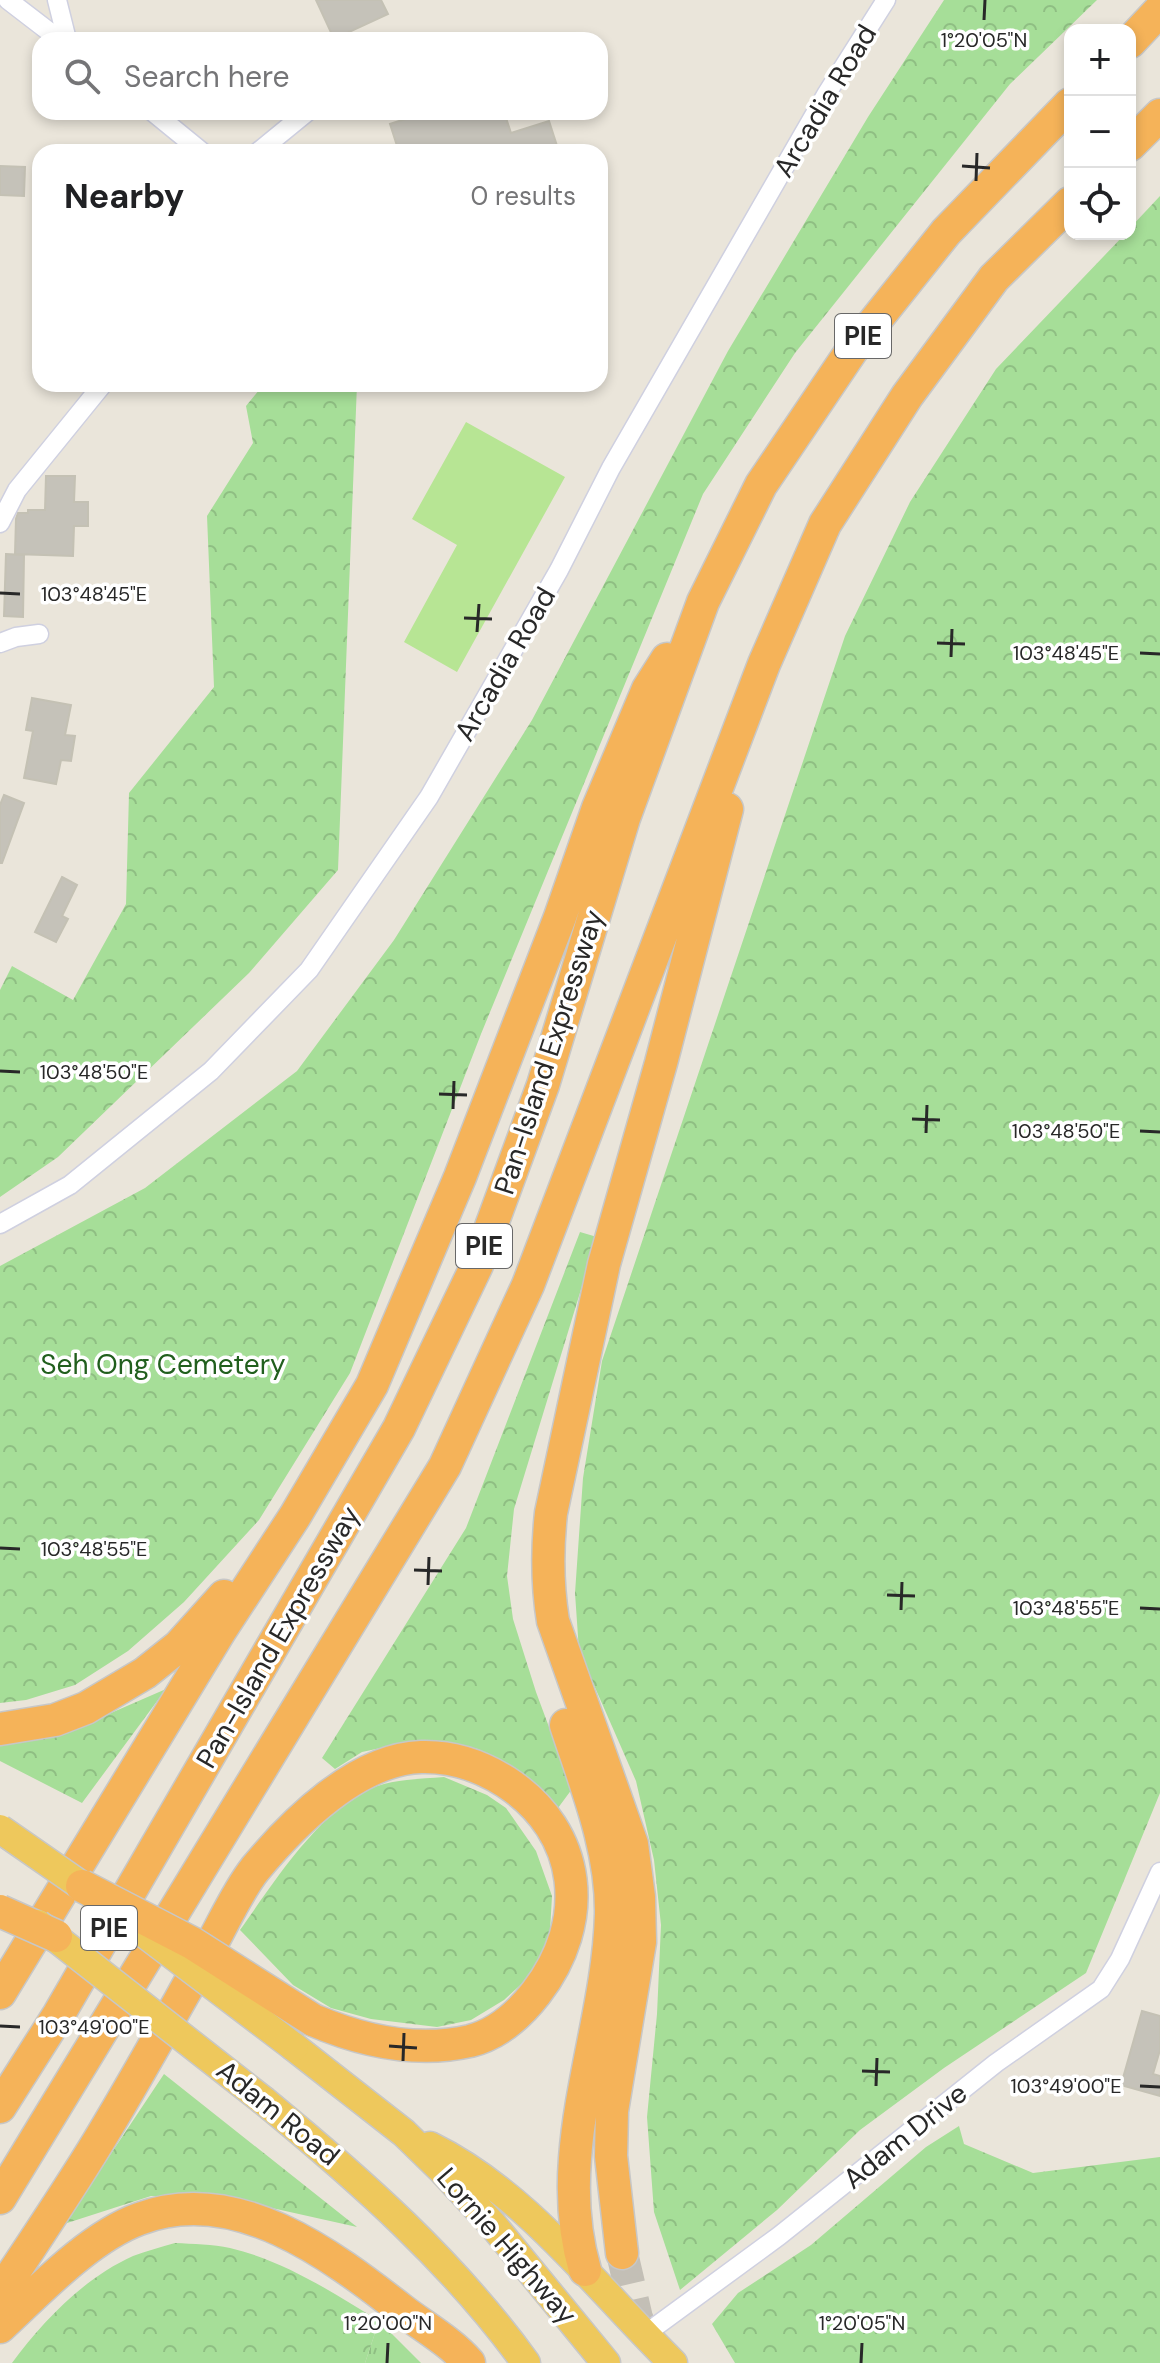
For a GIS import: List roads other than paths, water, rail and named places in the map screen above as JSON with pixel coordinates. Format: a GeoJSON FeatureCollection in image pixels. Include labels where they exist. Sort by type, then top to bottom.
{"type":"FeatureCollection","features":[{"type":"Feature","properties":{"kind":"highway"},"geometry":{"type":"LineString","coordinates":[[1136,36],[1160,10]]}},
{"type":"Feature","properties":{"kind":"highway","name":"Pan-Island Expressway"},"geometry":{"type":"LineString","coordinates":[[0,2107],[59,2014],[399,1428],[477,1265],[543,1085],[624,818],[703,602],[761,485],[852,350],[946,232],[1064,110]]}},
{"type":"Feature","properties":{"kind":"highway"},"geometry":{"type":"LineString","coordinates":[[1136,139],[1160,115]]}},
{"type":"Feature","properties":{"kind":"highway","name":"Pan-Island Expressway"},"geometry":{"type":"LineString","coordinates":[[0,2198],[445,1466],[528,1285],[764,664],[825,524],[907,396],[994,278],[1064,209]]}},
{"type":"Feature","properties":{"kind":"highway"},"geometry":{"type":"LineString","coordinates":[[0,1993],[220,1631],[295,1516],[372,1385],[460,1177],[560,917],[598,808],[648,689],[703,602]]}},
{"type":"Feature","properties":{"kind":"highway"},"geometry":{"type":"LineString","coordinates":[[622,2253],[611,2156],[612,2111],[640,1942],[639,1897],[632,1844],[553,1621],[547,1583],[551,1513],[579,1373],[612,1233],[723,831],[727,795],[725,765]]}},
{"type":"Feature","properties":{"kind":"highway"},"geometry":{"type":"LineString","coordinates":[[0,1729],[55,1720],[86,1708],[145,1673],[179,1646],[248,1564],[295,1516]]}},
{"type":"Feature","properties":{"kind":"highway"},"geometry":{"type":"LineString","coordinates":[[553,1621],[547,1637],[555,1689],[590,1798],[609,1874],[611,1915],[607,1960],[577,2131],[576,2229],[585,2270]]}},
{"type":"Feature","properties":{"kind":"highway"},"geometry":{"type":"LineString","coordinates":[[0,2293],[98,2143],[166,2023],[253,1871],[316,1806],[363,1773],[419,1757],[444,1758],[475,1765],[521,1792],[554,1829],[564,1850],[572,1893],[566,1942],[541,1987],[513,2020],[472,2041],[409,2045],[341,2032],[313,2020],[192,1943],[82,1886]]}},
{"type":"Feature","properties":{"kind":"highway"},"geometry":{"type":"LineString","coordinates":[[0,1829],[82,1886],[404,2133],[453,2157],[487,2182],[585,2270],[673,2363]]}},
{"type":"Feature","properties":{"kind":"highway","name":"Adam Road"},"geometry":{"type":"LineString","coordinates":[[0,1896],[56,1936],[348,2169],[465,2286],[526,2363]]}},
{"type":"Feature","properties":{"kind":"highway"},"geometry":{"type":"LineString","coordinates":[[0,1911],[56,1936]]}},
{"type":"Feature","properties":{"kind":"highway","name":"Lornie Highway"},"geometry":{"type":"LineString","coordinates":[[404,2133],[492,2224],[606,2363]]}},
{"type":"Feature","properties":{"kind":"highway"},"geometry":{"type":"LineString","coordinates":[[0,2327],[100,2240],[137,2220],[172,2209],[197,2208],[232,2212],[268,2225],[309,2246],[359,2276],[469,2363]]}},
{"type":"Feature","properties":{"kind":"street"},"geometry":{"type":"LineString","coordinates":[[8,0],[50,32]]}},
{"type":"Feature","properties":{"kind":"street"},"geometry":{"type":"LineString","coordinates":[[57,0],[65,32]]}},
{"type":"Feature","properties":{"kind":"street","name":"Arcadia Road"},"geometry":{"type":"LineString","coordinates":[[0,1224],[70,1185],[211,1071],[309,970],[429,797],[559,570],[619,454],[827,93],[886,0]]}},
{"type":"Feature","properties":{"kind":"street"},"geometry":{"type":"LineString","coordinates":[[163,120],[192,144]]}},
{"type":"Feature","properties":{"kind":"street"},"geometry":{"type":"LineString","coordinates":[[268,144],[297,120]]}},
{"type":"Feature","properties":{"kind":"street"},"geometry":{"type":"LineString","coordinates":[[0,523],[17,490],[97,392]]}},
{"type":"Feature","properties":{"kind":"street"},"geometry":{"type":"LineString","coordinates":[[0,643],[39,634]]}},
{"type":"Feature","properties":{"kind":"street","name":"Adam Drive"},"geometry":{"type":"LineString","coordinates":[[644,2335],[767,2246],[996,2063],[1101,1989],[1120,1959],[1160,1872]]}},
{"type":"Feature","properties":{"kind":"tunnel"},"geometry":{"type":"LineString","coordinates":[[622,2253],[637,2318],[647,2342]]}},
{"type":"Feature","properties":{"kind":"park label","name":"Seh Ong Cemetery"},"geometry":{"type":"Point","coordinates":[163,1364]}}]}
